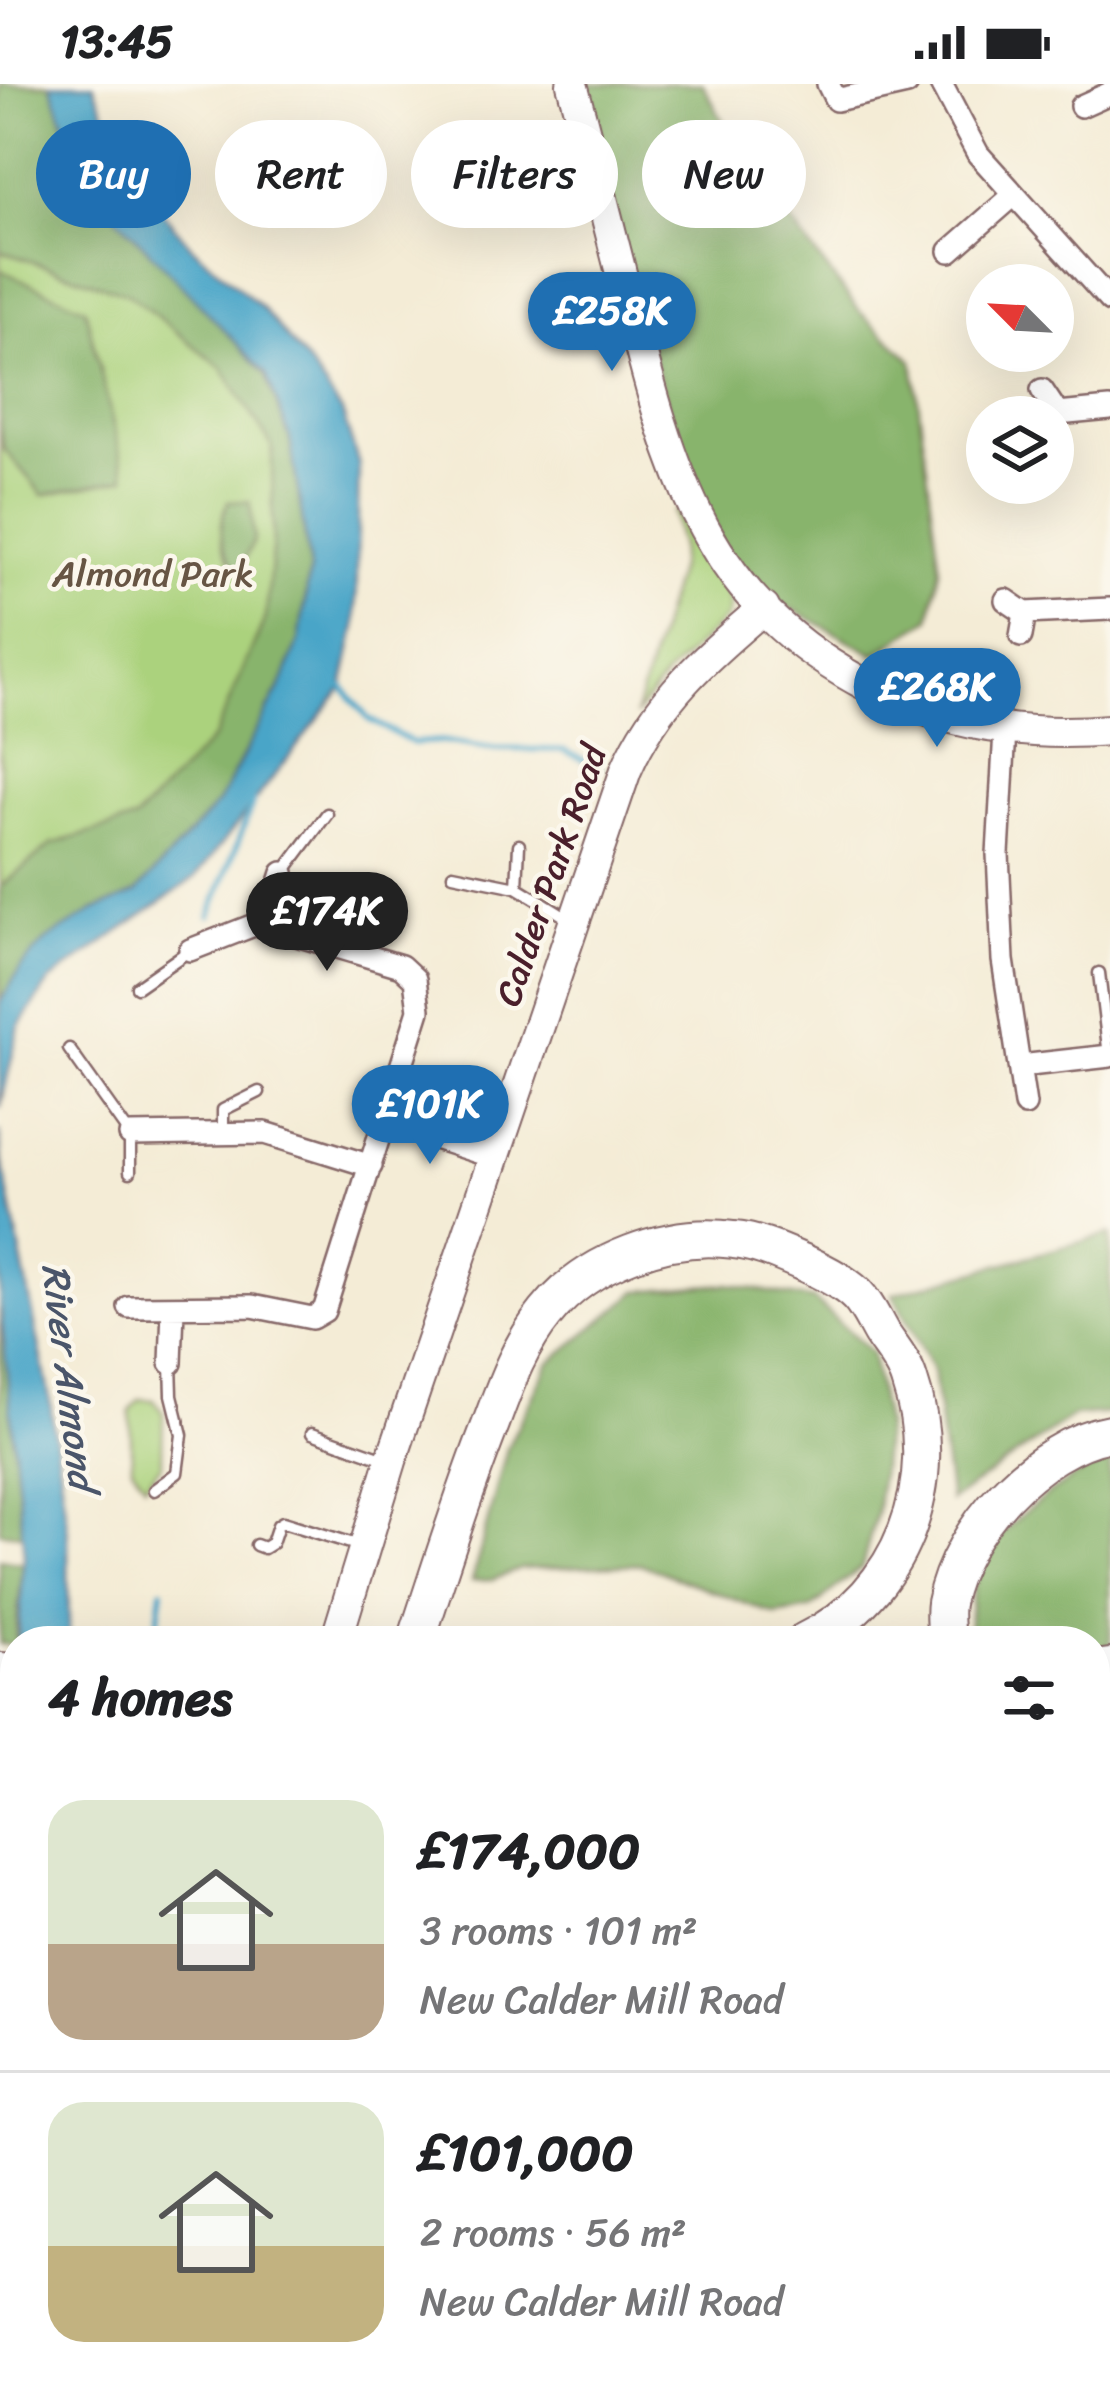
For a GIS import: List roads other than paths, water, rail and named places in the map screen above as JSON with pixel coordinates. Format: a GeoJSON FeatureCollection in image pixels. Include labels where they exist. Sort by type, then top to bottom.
{"type":"FeatureCollection","features":[{"type":"Feature","properties":{"kind":"main road"},"geometry":{"type":"LineString","coordinates":[[572,84],[666,444],[703,526],[731,570],[798,645],[921,712],[1005,730],[1110,730]]}},
{"type":"Feature","properties":{"kind":"main road","name":"Calder Park Road"},"geometry":{"type":"LineString","coordinates":[[341,1626],[391,1461],[626,770],[649,723],[702,661],[764,608]]}},
{"type":"Feature","properties":{"kind":"main road"},"geometry":{"type":"LineString","coordinates":[[421,1626],[516,1355],[547,1311],[583,1277],[635,1253],[654,1246],[733,1239],[821,1270],[857,1295],[908,1375],[921,1422],[921,1475],[902,1540],[886,1577],[834,1626]]}},
{"type":"Feature","properties":{"kind":"main road"},"geometry":{"type":"LineString","coordinates":[[945,1626],[944,1605],[956,1571],[1000,1501],[1025,1474],[1059,1452],[1110,1433]]}},
{"type":"Feature","properties":{"kind":"street"},"geometry":{"type":"LineString","coordinates":[[834,126],[832,92],[907,84]]}},
{"type":"Feature","properties":{"kind":"street"},"geometry":{"type":"LineString","coordinates":[[941,84],[979,154],[1110,301]]}},
{"type":"Feature","properties":{"kind":"street"},"geometry":{"type":"LineString","coordinates":[[1081,106],[1110,89]]}},
{"type":"Feature","properties":{"kind":"street"},"geometry":{"type":"LineString","coordinates":[[950,251],[1014,195]]}},
{"type":"Feature","properties":{"kind":"street"},"geometry":{"type":"LineString","coordinates":[[1042,390],[1046,396]]}},
{"type":"Feature","properties":{"kind":"street"},"geometry":{"type":"LineString","coordinates":[[1074,412],[1110,409]]}},
{"type":"Feature","properties":{"kind":"street"},"geometry":{"type":"LineString","coordinates":[[1017,617],[1110,609]]}},
{"type":"Feature","properties":{"kind":"street"},"geometry":{"type":"LineString","coordinates":[[1005,730],[998,868],[1003,960],[1025,1105]]}},
{"type":"Feature","properties":{"kind":"street"},"geometry":{"type":"LineString","coordinates":[[266,926],[283,873]]}},
{"type":"Feature","properties":{"kind":"street"},"geometry":{"type":"LineString","coordinates":[[129,1306],[252,1306],[312,1318],[324,1311],[419,1010],[415,980],[401,966],[266,926],[254,925],[190,950]]}},
{"type":"Feature","properties":{"kind":"street"},"geometry":{"type":"LineString","coordinates":[[1020,1066],[1110,1056]]}},
{"type":"Feature","properties":{"kind":"street"},"geometry":{"type":"LineString","coordinates":[[385,1122],[493,1156]]}},
{"type":"Feature","properties":{"kind":"street"},"geometry":{"type":"LineString","coordinates":[[130,1135],[266,1133],[371,1166]]}},
{"type":"Feature","properties":{"kind":"street"},"geometry":{"type":"LineString","coordinates":[[171,1364],[173,1308]]}},
{"type":"Feature","properties":{"kind":"lane"},"geometry":{"type":"LineString","coordinates":[[283,873],[327,814]]}},
{"type":"Feature","properties":{"kind":"lane"},"geometry":{"type":"LineString","coordinates":[[288,839],[300,849]]}},
{"type":"Feature","properties":{"kind":"lane"},"geometry":{"type":"LineString","coordinates":[[517,887],[519,845]]}},
{"type":"Feature","properties":{"kind":"lane"},"geometry":{"type":"LineString","coordinates":[[453,874],[517,887],[574,921]]}},
{"type":"Feature","properties":{"kind":"lane"},"geometry":{"type":"LineString","coordinates":[[137,987],[190,950]]}},
{"type":"Feature","properties":{"kind":"lane"},"geometry":{"type":"LineString","coordinates":[[1099,973],[1110,1056]]}},
{"type":"Feature","properties":{"kind":"lane"},"geometry":{"type":"LineString","coordinates":[[69,1049],[130,1135],[130,1172]]}},
{"type":"Feature","properties":{"kind":"lane"},"geometry":{"type":"LineString","coordinates":[[223,1133],[223,1110],[259,1092]]}},
{"type":"Feature","properties":{"kind":"lane"},"geometry":{"type":"LineString","coordinates":[[154,1490],[177,1473],[182,1435],[172,1395],[171,1364]]}},
{"type":"Feature","properties":{"kind":"lane"},"geometry":{"type":"LineString","coordinates":[[312,1433],[391,1461]]}},
{"type":"Feature","properties":{"kind":"lane"},"geometry":{"type":"LineString","coordinates":[[256,1545],[265,1548],[272,1543],[283,1522],[364,1548]]}},
{"type":"Feature","properties":{"kind":"water"},"geometry":{"type":"Polygon","coordinates":[[[51,84],[94,84],[108,120],[63,120],[51,84]]]}},
{"type":"Feature","properties":{"kind":"water"},"geometry":{"type":"Polygon","coordinates":[[[127,228],[176,228],[261,307],[342,412],[359,465],[356,627],[343,687],[196,877],[50,981],[19,1027],[0,1109],[0,1002],[22,966],[48,939],[93,911],[136,893],[218,803],[283,682],[299,641],[310,569],[290,439],[266,374],[127,228]]]}},
{"type":"Feature","properties":{"kind":"water"},"geometry":{"type":"Polygon","coordinates":[[[0,1131],[49,1394],[68,1532],[69,1626],[19,1626],[24,1555],[0,1300],[0,1131]]]}},
{"type":"Feature","properties":{"kind":"waterway"},"geometry":{"type":"LineString","coordinates":[[343,687],[368,719],[413,743],[563,750],[600,768]]}},
{"type":"Feature","properties":{"kind":"waterway"},"geometry":{"type":"LineString","coordinates":[[210,916],[253,802]]}},
{"type":"Feature","properties":{"kind":"waterway"},"geometry":{"type":"LineString","coordinates":[[157,1626],[162,1590]]}},
{"type":"Feature","properties":{"kind":"park label","name":"Almond Park"},"geometry":{"type":"Point","coordinates":[153,573]}},
{"type":"Feature","properties":{"kind":"water label","name":"River Almond"},"geometry":{"type":"Point","coordinates":[70,1376]}}]}
